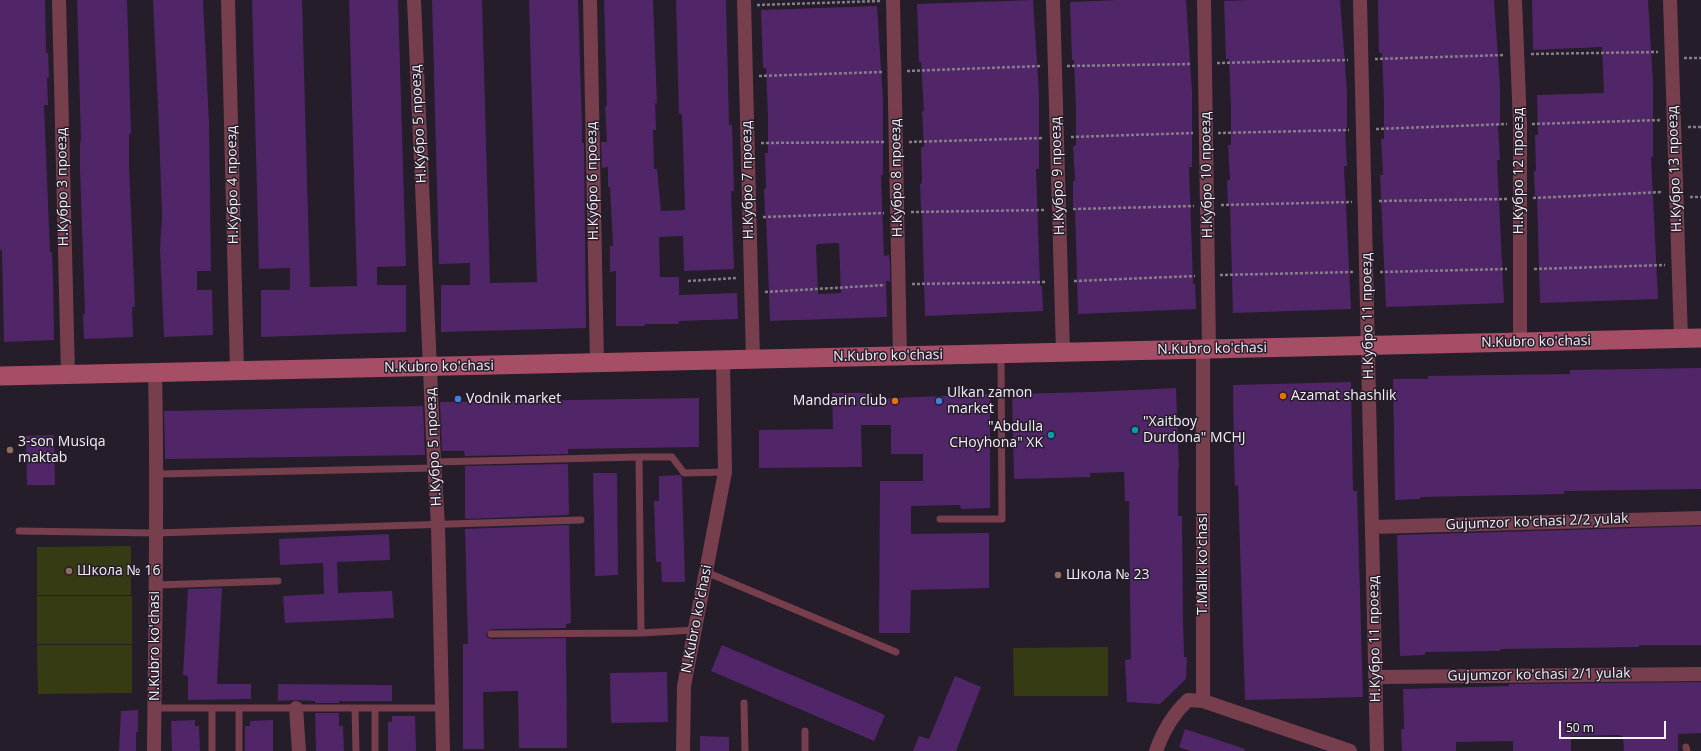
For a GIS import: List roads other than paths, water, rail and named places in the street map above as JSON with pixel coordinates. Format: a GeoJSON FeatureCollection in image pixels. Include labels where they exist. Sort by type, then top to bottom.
{"type":"FeatureCollection","features":[{"type":"Feature","properties":{"kind":"street","name":"Н.Кубро 3 проезд"},"geometry":{"type":"LineString","coordinates":[[59,0],[68,375]]}},
{"type":"Feature","properties":{"kind":"street","name":"Н.Кубро 4 проезд"},"geometry":{"type":"LineString","coordinates":[[228,0],[237,371]]}},
{"type":"Feature","properties":{"kind":"street","name":"Н.Кубро 5 проезд"},"geometry":{"type":"LineString","coordinates":[[414,0],[434,465],[438,525],[443,751]]}},
{"type":"Feature","properties":{"kind":"street","name":"Н.Кубро 6 проезд"},"geometry":{"type":"LineString","coordinates":[[590,0],[597,363]]}},
{"type":"Feature","properties":{"kind":"street","name":"Н.Кубро 8 проезд"},"geometry":{"type":"LineString","coordinates":[[893,0],[900,356]]}},
{"type":"Feature","properties":{"kind":"street","name":"Н.Кубро 9 проезд"},"geometry":{"type":"LineString","coordinates":[[1053,0],[1063,352]]}},
{"type":"Feature","properties":{"kind":"street","name":"Н.Кубро 10 проезд"},"geometry":{"type":"LineString","coordinates":[[1204,0],[1206,349]]}},
{"type":"Feature","properties":{"kind":"street","name":"Н.Кубро 11 проезд"},"geometry":{"type":"LineString","coordinates":[[1360,0],[1378,751]]}},
{"type":"Feature","properties":{"kind":"street","name":"Н.Кубро 12 проезд"},"geometry":{"type":"LineString","coordinates":[[1515,0],[1520,124],[1520,342]]}},
{"type":"Feature","properties":{"kind":"street","name":"Н.Кубро 13 проезд"},"geometry":{"type":"LineString","coordinates":[[1670,0],[1681,339]]}},
{"type":"Feature","properties":{"kind":"street","name":"Н.Кубро 7 проезд"},"geometry":{"type":"LineString","coordinates":[[744,3],[753,360]]}},
{"type":"Feature","properties":{"kind":"street","name":"N.Kubro ko'chasi"},"geometry":{"type":"LineString","coordinates":[[0,376],[1701,338]]}},
{"type":"Feature","properties":{"kind":"street","name":"T.Malik ko'chasi"},"geometry":{"type":"LineString","coordinates":[[1203,701],[1206,349]]}},
{"type":"Feature","properties":{"kind":"street","name":"N.Kubro ko'chasi"},"geometry":{"type":"LineString","coordinates":[[683,751],[684,686],[725,472],[723,361]]}},
{"type":"Feature","properties":{"kind":"street","name":"N.Kubro ko'chasi"},"geometry":{"type":"LineString","coordinates":[[154,751],[155,533],[158,474],[155,373]]}},
{"type":"Feature","properties":{"kind":"street","name":"Gujumzor ko'chasi 2/2 yulak"},"geometry":{"type":"LineString","coordinates":[[1373,527],[1701,518]]}},
{"type":"Feature","properties":{"kind":"street","name":"Gujumzor ko'chasi 2/1 yulak"},"geometry":{"type":"LineString","coordinates":[[1376,677],[1701,674]]}},
{"type":"Feature","properties":{"kind":"street"},"geometry":{"type":"LineString","coordinates":[[1156,751],[1160,738],[1176,711],[1188,700],[1203,701],[1350,751]]}},
{"type":"Feature","properties":{"kind":"street"},"geometry":{"type":"LineString","coordinates":[[296,708],[299,751]]}},
{"type":"Feature","properties":{"kind":"lane"},"geometry":{"type":"LineString","coordinates":[[940,519],[1002,519],[1001,354]]}},
{"type":"Feature","properties":{"kind":"lane"},"geometry":{"type":"LineString","coordinates":[[639,457],[641,633]]}},
{"type":"Feature","properties":{"kind":"lane"},"geometry":{"type":"LineString","coordinates":[[158,474],[639,457],[672,457],[684,473],[725,472]]}},
{"type":"Feature","properties":{"kind":"lane"},"geometry":{"type":"LineString","coordinates":[[19,531],[155,533],[581,520]]}},
{"type":"Feature","properties":{"kind":"lane"},"geometry":{"type":"LineString","coordinates":[[706,572],[896,652]]}},
{"type":"Feature","properties":{"kind":"lane"},"geometry":{"type":"LineString","coordinates":[[155,585],[278,581]]}},
{"type":"Feature","properties":{"kind":"lane"},"geometry":{"type":"LineString","coordinates":[[491,634],[641,633],[695,630]]}},
{"type":"Feature","properties":{"kind":"lane"},"geometry":{"type":"LineString","coordinates":[[744,703],[744,751]]}},
{"type":"Feature","properties":{"kind":"lane"},"geometry":{"type":"LineString","coordinates":[[154,708],[441,708]]}},
{"type":"Feature","properties":{"kind":"lane"},"geometry":{"type":"LineString","coordinates":[[212,708],[212,751]]}},
{"type":"Feature","properties":{"kind":"lane"},"geometry":{"type":"LineString","coordinates":[[239,708],[240,751]]}},
{"type":"Feature","properties":{"kind":"lane"},"geometry":{"type":"LineString","coordinates":[[355,708],[356,751]]}},
{"type":"Feature","properties":{"kind":"lane"},"geometry":{"type":"LineString","coordinates":[[375,708],[375,751]]}},
{"type":"Feature","properties":{"kind":"lane"},"geometry":{"type":"LineString","coordinates":[[805,731],[805,751]]}},
{"type":"Feature","properties":{"kind":"place","name":"Azamat shashlik"},"geometry":{"type":"Point","coordinates":[1283,396]}},
{"type":"Feature","properties":{"kind":"place","name":"Vodnik market"},"geometry":{"type":"Point","coordinates":[458,399]}},
{"type":"Feature","properties":{"kind":"place","name":"Mandarin club"},"geometry":{"type":"Point","coordinates":[895,401]}},
{"type":"Feature","properties":{"kind":"place","name":"Ulkan zamon market"},"geometry":{"type":"Point","coordinates":[939,401]}},
{"type":"Feature","properties":{"kind":"place","name":"\"Xaitboy Durdona\" MCHJ"},"geometry":{"type":"Point","coordinates":[1135,430]}},
{"type":"Feature","properties":{"kind":"place","name":"\"Abdulla CHoyhona\" XK"},"geometry":{"type":"Point","coordinates":[1051,435]}},
{"type":"Feature","properties":{"kind":"place","name":"3-son Musiqa maktab"},"geometry":{"type":"Point","coordinates":[10,450]}},
{"type":"Feature","properties":{"kind":"place","name":"Школа № 16"},"geometry":{"type":"Point","coordinates":[69,571]}},
{"type":"Feature","properties":{"kind":"place","name":"Школа № 23"},"geometry":{"type":"Point","coordinates":[1058,575]}}]}
